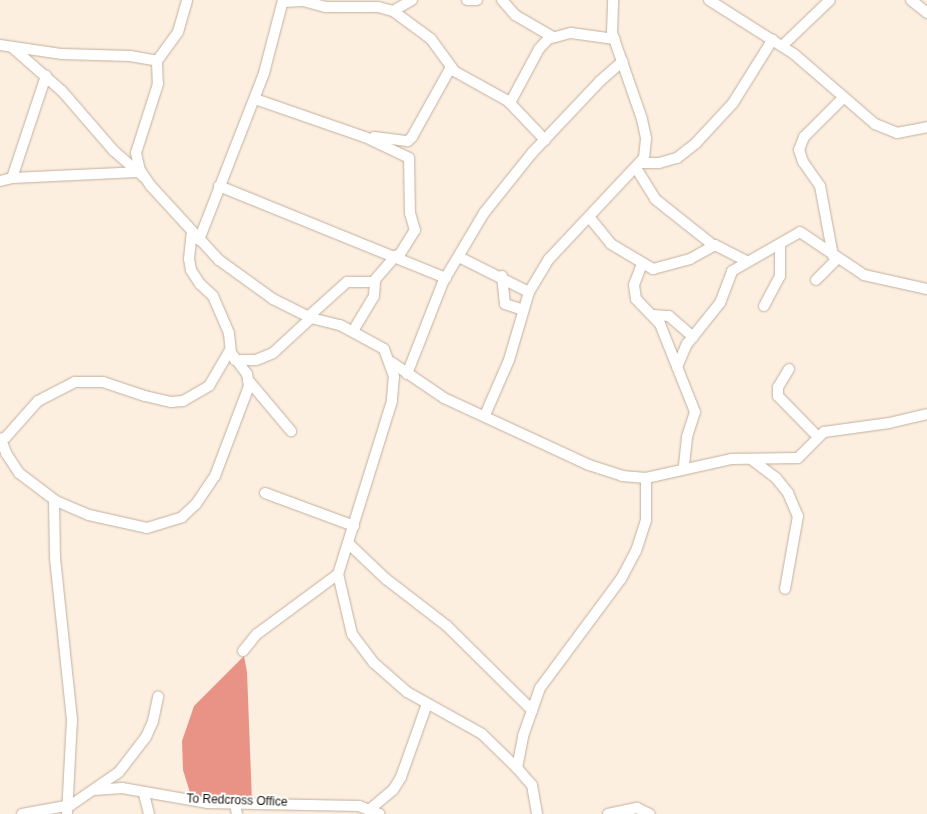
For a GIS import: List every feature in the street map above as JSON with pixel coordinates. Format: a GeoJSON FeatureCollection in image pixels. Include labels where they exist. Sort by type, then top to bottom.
{"type":"FeatureCollection","features":[{"type":"Feature","properties":{"kind":"street"},"geometry":{"type":"LineString","coordinates":[[146,178],[136,153],[158,84],[157,61],[178,32],[187,0]]}},
{"type":"Feature","properties":{"kind":"street"},"geometry":{"type":"LineString","coordinates":[[392,11],[412,0]]}},
{"type":"Feature","properties":{"kind":"street"},"geometry":{"type":"LineString","coordinates":[[467,0],[477,0]]}},
{"type":"Feature","properties":{"kind":"street"},"geometry":{"type":"LineString","coordinates":[[502,0],[515,15],[551,36]]}},
{"type":"Feature","properties":{"kind":"street"},"geometry":{"type":"LineString","coordinates":[[485,415],[509,360],[529,292],[557,248],[590,218],[644,158],[646,138],[615,39],[610,16],[613,0]]}},
{"type":"Feature","properties":{"kind":"street"},"geometry":{"type":"LineString","coordinates":[[709,0],[773,39],[875,124],[896,133],[927,127]]}},
{"type":"Feature","properties":{"kind":"street"},"geometry":{"type":"LineString","coordinates":[[782,46],[830,0]]}},
{"type":"Feature","properties":{"kind":"street"},"geometry":{"type":"LineString","coordinates":[[911,0],[927,13]]}},
{"type":"Feature","properties":{"kind":"street"},"geometry":{"type":"LineString","coordinates":[[199,240],[219,186],[255,99],[283,1],[378,6],[392,11],[431,39],[451,67],[510,103],[545,140]]}},
{"type":"Feature","properties":{"kind":"street"},"geometry":{"type":"LineString","coordinates":[[510,103],[539,49],[551,36],[571,33],[615,39]]}},
{"type":"Feature","properties":{"kind":"street"},"geometry":{"type":"LineString","coordinates":[[638,165],[659,163],[677,158],[696,143],[732,103],[773,39]]}},
{"type":"Feature","properties":{"kind":"street"},"geometry":{"type":"LineString","coordinates":[[0,45],[86,56],[144,57],[157,61]]}},
{"type":"Feature","properties":{"kind":"street"},"geometry":{"type":"LineString","coordinates":[[12,47],[46,76],[137,172],[146,178],[199,240],[219,260],[273,299],[310,318],[353,331],[384,349],[391,362],[394,376],[392,401],[338,574],[352,634],[362,648],[407,692],[482,734],[517,768],[532,785],[537,814]]}},
{"type":"Feature","properties":{"kind":"street"},"geometry":{"type":"LineString","coordinates":[[407,374],[446,278],[484,213],[545,140],[600,81],[623,61]]}},
{"type":"Feature","properties":{"kind":"street"},"geometry":{"type":"LineString","coordinates":[[364,137],[408,141],[427,113],[451,67]]}},
{"type":"Feature","properties":{"kind":"street"},"geometry":{"type":"LineString","coordinates":[[12,178],[46,76]]}},
{"type":"Feature","properties":{"kind":"street"},"geometry":{"type":"LineString","coordinates":[[835,258],[820,186],[802,162],[799,150],[804,137],[843,98]]}},
{"type":"Feature","properties":{"kind":"street"},"geometry":{"type":"LineString","coordinates":[[235,360],[256,360],[273,353],[347,282],[366,284],[375,280],[397,256],[414,230],[410,213],[410,161],[404,155],[364,137],[255,99]]}},
{"type":"Feature","properties":{"kind":"street"},"geometry":{"type":"LineString","coordinates":[[638,165],[655,199],[714,246]]}},
{"type":"Feature","properties":{"kind":"street"},"geometry":{"type":"LineString","coordinates":[[0,181],[12,178],[137,172]]}},
{"type":"Feature","properties":{"kind":"street"},"geometry":{"type":"LineString","coordinates":[[219,186],[397,256],[446,278]]}},
{"type":"Feature","properties":{"kind":"street"},"geometry":{"type":"LineString","coordinates":[[590,218],[606,239],[642,264],[661,269],[714,246],[719,246],[747,261]]}},
{"type":"Feature","properties":{"kind":"street"},"geometry":{"type":"LineString","coordinates":[[192,232],[189,259],[191,270],[200,284],[213,296],[229,333],[230,350],[248,380],[291,431]]}},
{"type":"Feature","properties":{"kind":"street"},"geometry":{"type":"LineString","coordinates":[[677,367],[693,337],[720,303],[732,271],[747,261],[780,245],[800,232],[835,258],[864,275],[927,289]]}},
{"type":"Feature","properties":{"kind":"street"},"geometry":{"type":"LineString","coordinates":[[764,306],[780,276],[780,245]]}},
{"type":"Feature","properties":{"kind":"street"},"geometry":{"type":"LineString","coordinates":[[459,256],[473,266],[502,276],[529,292]]}},
{"type":"Feature","properties":{"kind":"street"},"geometry":{"type":"LineString","coordinates":[[816,280],[835,258]]}},
{"type":"Feature","properties":{"kind":"street"},"geometry":{"type":"LineString","coordinates":[[642,264],[635,278],[634,293],[640,306],[653,315],[660,324],[695,412],[687,437],[684,467]]}},
{"type":"Feature","properties":{"kind":"street"},"geometry":{"type":"LineString","coordinates":[[502,276],[505,304],[523,310]]}},
{"type":"Feature","properties":{"kind":"street"},"geometry":{"type":"LineString","coordinates":[[353,331],[374,296],[375,280]]}},
{"type":"Feature","properties":{"kind":"street"},"geometry":{"type":"LineString","coordinates":[[653,315],[669,316],[693,337]]}},
{"type":"Feature","properties":{"kind":"street"},"geometry":{"type":"LineString","coordinates":[[230,350],[209,386],[183,401],[171,402],[145,396],[103,382],[75,382],[38,401],[1,439],[6,453],[19,473],[54,500],[103,519],[147,528],[182,517],[215,476],[247,394],[248,380]]}},
{"type":"Feature","properties":{"kind":"street"},"geometry":{"type":"LineString","coordinates":[[391,362],[444,398],[485,415],[589,465],[622,476],[646,478],[684,467],[751,459],[798,458],[818,437],[834,429],[889,423],[927,414]]}},
{"type":"Feature","properties":{"kind":"street"},"geometry":{"type":"LineString","coordinates":[[789,369],[778,387],[778,396],[818,437]]}},
{"type":"Feature","properties":{"kind":"street"},"geometry":{"type":"LineString","coordinates":[[751,459],[776,478],[788,493],[798,516],[785,589]]}},
{"type":"Feature","properties":{"kind":"street"},"geometry":{"type":"LineString","coordinates":[[517,768],[532,710],[540,688],[551,671],[621,579],[636,551],[646,520],[646,478]]}},
{"type":"Feature","properties":{"kind":"street"},"geometry":{"type":"LineString","coordinates":[[265,493],[354,526]]}},
{"type":"Feature","properties":{"kind":"street"},"geometry":{"type":"LineString","coordinates":[[54,500],[55,558],[72,719],[70,780],[66,810]]}},
{"type":"Feature","properties":{"kind":"street"},"geometry":{"type":"LineString","coordinates":[[348,543],[386,579],[447,626],[532,710]]}},
{"type":"Feature","properties":{"kind":"street"},"geometry":{"type":"LineString","coordinates":[[243,651],[257,634],[338,574]]}},
{"type":"Feature","properties":{"kind":"street","name":"To Redcross Office"},"geometry":{"type":"LineString","coordinates":[[22,814],[66,810],[119,772],[146,737],[158,697]]}},
{"type":"Feature","properties":{"kind":"street"},"geometry":{"type":"LineString","coordinates":[[369,810],[393,790],[401,777],[427,704]]}},
{"type":"Feature","properties":{"kind":"street","name":"To Redcross Office"},"geometry":{"type":"LineString","coordinates":[[94,790],[122,788],[144,794],[234,804],[323,803],[358,806],[380,814]]}},
{"type":"Feature","properties":{"kind":"street"},"geometry":{"type":"LineString","coordinates":[[144,794],[149,814]]}},
{"type":"Feature","properties":{"kind":"street"},"geometry":{"type":"LineString","coordinates":[[234,804],[237,814]]}},
{"type":"Feature","properties":{"kind":"street"},"geometry":{"type":"LineString","coordinates":[[608,814],[637,808],[650,814]]}},
{"type":"Feature","properties":{"kind":"shaded area"},"geometry":{"type":"Polygon","coordinates":[[[244,656],[247,672],[252,802],[191,796],[183,770],[182,741],[194,706],[244,656]]]}}]}
